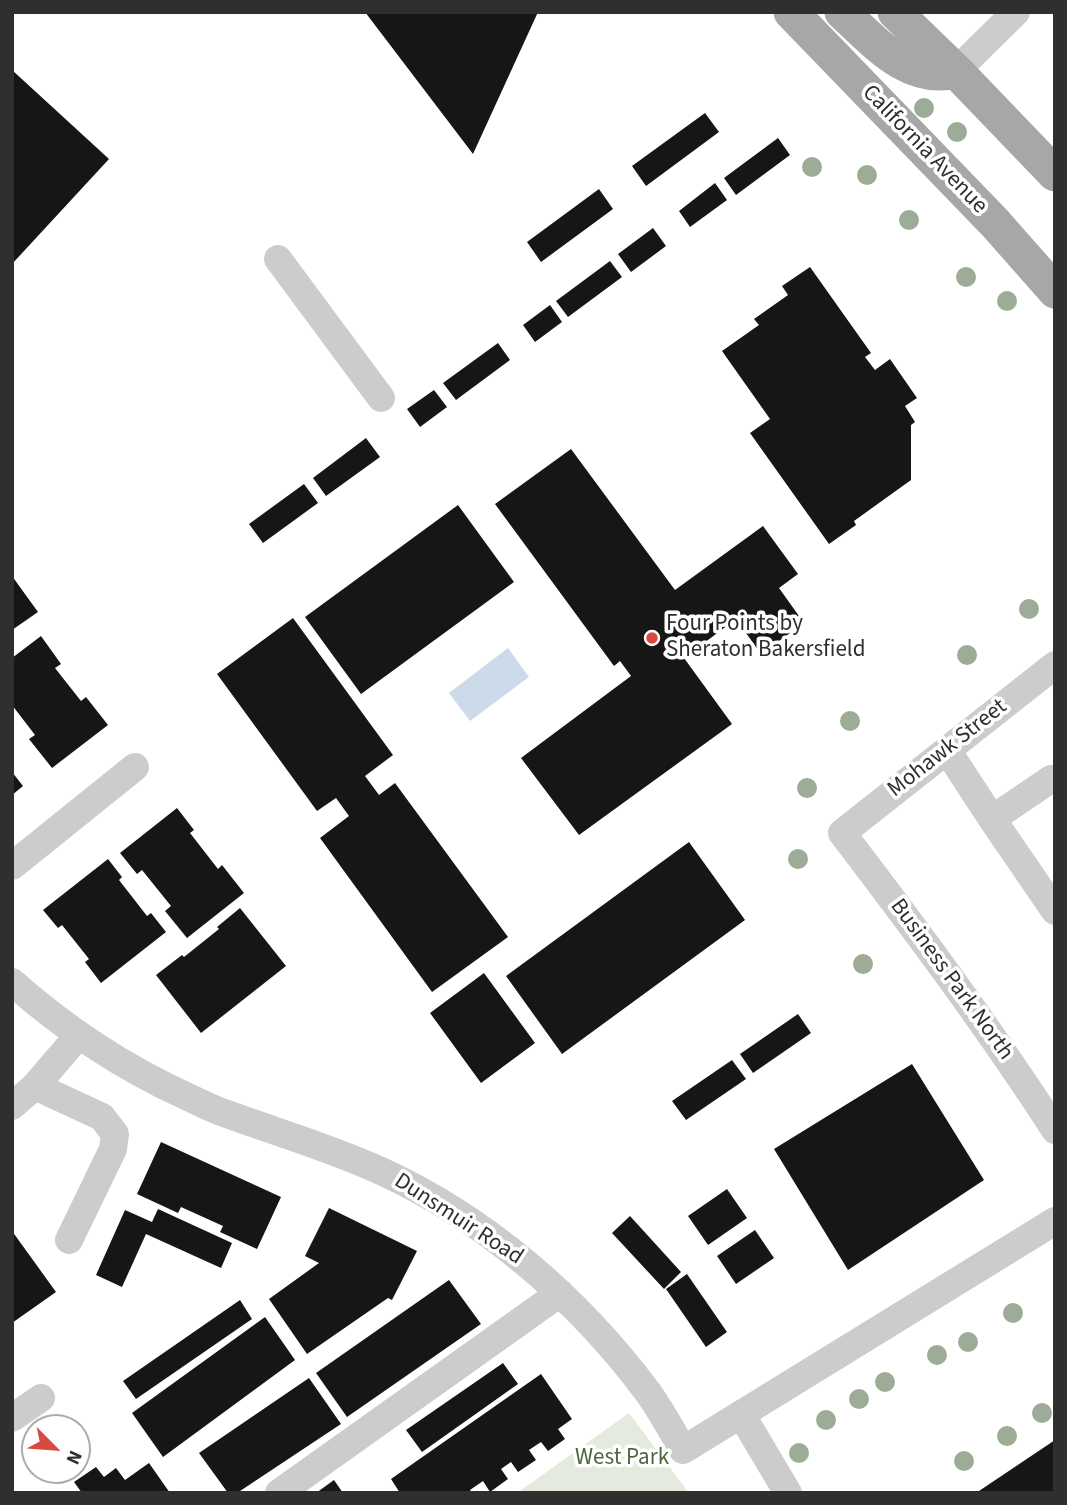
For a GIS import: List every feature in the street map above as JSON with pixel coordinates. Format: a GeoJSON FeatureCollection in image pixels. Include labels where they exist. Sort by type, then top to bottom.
{"type":"FeatureCollection","features":[{"type":"Feature","properties":{"kind":"main road","name":"California Avenue"},"geometry":{"type":"LineString","coordinates":[[791,12],[986,213],[1055,291]]}},
{"type":"Feature","properties":{"kind":"main road"},"geometry":{"type":"LineString","coordinates":[[842,12],[889,55],[906,66],[942,75],[956,71]]}},
{"type":"Feature","properties":{"kind":"main road"},"geometry":{"type":"LineString","coordinates":[[895,12],[1055,174]]}},
{"type":"Feature","properties":{"kind":"street"},"geometry":{"type":"LineString","coordinates":[[956,71],[1016,12]]}},
{"type":"Feature","properties":{"kind":"street"},"geometry":{"type":"LineString","coordinates":[[278,259],[381,398]]}},
{"type":"Feature","properties":{"kind":"street","name":"Mohawk Street"},"geometry":{"type":"LineString","coordinates":[[842,833],[1055,665]]}},
{"type":"Feature","properties":{"kind":"street"},"geometry":{"type":"LineString","coordinates":[[947,750],[1055,911]]}},
{"type":"Feature","properties":{"kind":"street"},"geometry":{"type":"LineString","coordinates":[[12,866],[135,767]]}},
{"type":"Feature","properties":{"kind":"street"},"geometry":{"type":"LineString","coordinates":[[992,819],[1051,779],[1055,779]]}},
{"type":"Feature","properties":{"kind":"street","name":"Business Park North"},"geometry":{"type":"LineString","coordinates":[[842,833],[956,984],[1055,1130]]}},
{"type":"Feature","properties":{"kind":"street","name":"Dunsmuir Road"},"geometry":{"type":"LineString","coordinates":[[12,982],[96,1048],[170,1089],[225,1114],[314,1143],[369,1166],[435,1199],[496,1239],[560,1293],[604,1337],[649,1393],[683,1450],[1055,1221]]}},
{"type":"Feature","properties":{"kind":"street"},"geometry":{"type":"LineString","coordinates":[[12,1106],[35,1086],[79,1035]]}},
{"type":"Feature","properties":{"kind":"street"},"geometry":{"type":"LineString","coordinates":[[35,1086],[102,1117],[115,1134],[113,1149],[69,1240]]}},
{"type":"Feature","properties":{"kind":"street"},"geometry":{"type":"LineString","coordinates":[[279,1493],[560,1293]]}},
{"type":"Feature","properties":{"kind":"street"},"geometry":{"type":"LineString","coordinates":[[12,1418],[41,1398]]}},
{"type":"Feature","properties":{"kind":"street"},"geometry":{"type":"LineString","coordinates":[[741,1414],[788,1493]]}},
{"type":"Feature","properties":{"kind":"green space","name":"West Park"},"geometry":{"type":"Polygon","coordinates":[[[629,1413],[689,1493],[517,1493],[629,1413]]]}},
{"type":"Feature","properties":{"kind":"water"},"geometry":{"type":"Polygon","coordinates":[[[508,648],[529,677],[470,721],[449,693],[508,648]]]}},
{"type":"Feature","properties":{"kind":"building"},"geometry":{"type":"Polygon","coordinates":[[[365,12],[538,12],[473,154],[365,12]]]}},
{"type":"Feature","properties":{"kind":"building"},"geometry":{"type":"Polygon","coordinates":[[[12,70],[109,159],[12,264],[12,70]]]}},
{"type":"Feature","properties":{"kind":"building"},"geometry":{"type":"Polygon","coordinates":[[[705,113],[719,132],[646,186],[632,166],[705,113]]]}},
{"type":"Feature","properties":{"kind":"building"},"geometry":{"type":"Polygon","coordinates":[[[778,138],[790,155],[736,195],[724,178],[778,138]]]}},
{"type":"Feature","properties":{"kind":"building"},"geometry":{"type":"Polygon","coordinates":[[[715,183],[727,200],[690,227],[679,211],[715,183]]]}},
{"type":"Feature","properties":{"kind":"building"},"geometry":{"type":"Polygon","coordinates":[[[599,189],[613,209],[541,262],[527,242],[599,189]]]}},
{"type":"Feature","properties":{"kind":"building"},"geometry":{"type":"Polygon","coordinates":[[[653,228],[666,246],[631,272],[618,254],[653,228]]]}},
{"type":"Feature","properties":{"kind":"building"},"geometry":{"type":"Polygon","coordinates":[[[610,261],[622,277],[568,317],[556,301],[610,261]]]}},
{"type":"Feature","properties":{"kind":"building"},"geometry":{"type":"Polygon","coordinates":[[[810,267],[871,353],[865,357],[875,370],[890,359],[917,398],[905,406],[915,422],[911,425],[911,480],[854,521],[856,525],[829,544],[750,433],[770,419],[722,351],[759,325],[754,319],[788,295],[782,286],[810,267]]]}},
{"type":"Feature","properties":{"kind":"building"},"geometry":{"type":"Polygon","coordinates":[[[550,305],[562,322],[535,342],[523,325],[550,305]]]}},
{"type":"Feature","properties":{"kind":"building"},"geometry":{"type":"Polygon","coordinates":[[[498,343],[510,360],[456,400],[443,383],[498,343]]]}},
{"type":"Feature","properties":{"kind":"building"},"geometry":{"type":"Polygon","coordinates":[[[434,390],[447,407],[420,427],[407,409],[434,390]]]}},
{"type":"Feature","properties":{"kind":"building"},"geometry":{"type":"Polygon","coordinates":[[[366,438],[380,457],[326,496],[313,478],[366,438]]]}},
{"type":"Feature","properties":{"kind":"building","name":"Four Points by Sheraton Bakersfield"},"geometry":{"type":"Polygon","coordinates":[[[571,449],[675,590],[763,526],[798,574],[779,588],[804,623],[761,654],[736,619],[684,658],[732,724],[579,835],[521,758],[631,676],[620,661],[614,666],[495,504],[571,449]]]}},
{"type":"Feature","properties":{"kind":"building"},"geometry":{"type":"Polygon","coordinates":[[[304,484],[318,503],[263,543],[249,524],[304,484]]]}},
{"type":"Feature","properties":{"kind":"building"},"geometry":{"type":"Polygon","coordinates":[[[458,505],[514,582],[361,694],[305,617],[458,505]]]}},
{"type":"Feature","properties":{"kind":"building"},"geometry":{"type":"Polygon","coordinates":[[[12,576],[38,612],[12,630],[12,576]]]}},
{"type":"Feature","properties":{"kind":"building"},"geometry":{"type":"Polygon","coordinates":[[[293,618],[393,755],[365,776],[379,795],[395,783],[508,937],[432,992],[320,838],[349,816],[336,798],[317,811],[217,674],[293,618]]]}},
{"type":"Feature","properties":{"kind":"building"},"geometry":{"type":"Polygon","coordinates":[[[41,636],[61,664],[55,668],[81,701],[86,697],[108,725],[52,768],[29,739],[35,735],[12,705],[12,658],[41,636]]]}},
{"type":"Feature","properties":{"kind":"building"},"geometry":{"type":"Polygon","coordinates":[[[12,772],[23,786],[12,795],[12,772]]]}},
{"type":"Feature","properties":{"kind":"building"},"geometry":{"type":"Polygon","coordinates":[[[177,808],[194,830],[190,833],[218,869],[222,865],[244,893],[187,938],[165,911],[171,906],[142,870],[137,874],[120,853],[177,808]]]}},
{"type":"Feature","properties":{"kind":"building"},"geometry":{"type":"Polygon","coordinates":[[[689,842],[745,920],[562,1054],[506,976],[689,842]]]}},
{"type":"Feature","properties":{"kind":"building"},"geometry":{"type":"Polygon","coordinates":[[[108,859],[122,877],[119,880],[147,916],[151,913],[166,932],[101,983],[85,962],[89,959],[62,925],[58,928],[43,910],[108,859]]]}},
{"type":"Feature","properties":{"kind":"building"},"geometry":{"type":"Polygon","coordinates":[[[240,908],[286,966],[201,1033],[156,975],[182,955],[184,957],[240,908]]]}},
{"type":"Feature","properties":{"kind":"building"},"geometry":{"type":"Polygon","coordinates":[[[484,973],[535,1043],[481,1083],[430,1013],[484,973]]]}},
{"type":"Feature","properties":{"kind":"building"},"geometry":{"type":"Polygon","coordinates":[[[798,1014],[811,1033],[753,1073],[740,1054],[798,1014]]]}},
{"type":"Feature","properties":{"kind":"building"},"geometry":{"type":"Polygon","coordinates":[[[732,1060],[746,1079],[686,1120],[672,1101],[732,1060]]]}},
{"type":"Feature","properties":{"kind":"building"},"geometry":{"type":"Polygon","coordinates":[[[912,1064],[984,1180],[848,1270],[774,1149],[912,1064]]]}},
{"type":"Feature","properties":{"kind":"building"},"geometry":{"type":"Polygon","coordinates":[[[161,1142],[281,1197],[257,1249],[220,1232],[223,1226],[181,1207],[178,1213],[137,1194],[161,1142]]]}},
{"type":"Feature","properties":{"kind":"building"},"geometry":{"type":"Polygon","coordinates":[[[727,1189],[747,1218],[708,1245],[688,1216],[727,1189]]]}},
{"type":"Feature","properties":{"kind":"building"},"geometry":{"type":"Polygon","coordinates":[[[329,1208],[417,1251],[392,1300],[388,1298],[307,1354],[269,1299],[319,1263],[305,1256],[329,1208]]]}},
{"type":"Feature","properties":{"kind":"building"},"geometry":{"type":"Polygon","coordinates":[[[158,1209],[232,1243],[221,1268],[146,1234],[122,1287],[96,1275],[125,1210],[152,1222],[158,1209]]]}},
{"type":"Feature","properties":{"kind":"building"},"geometry":{"type":"Polygon","coordinates":[[[630,1216],[681,1272],[664,1289],[612,1233],[630,1216]]]}},
{"type":"Feature","properties":{"kind":"building"},"geometry":{"type":"Polygon","coordinates":[[[755,1230],[774,1258],[736,1284],[717,1256],[755,1230]]]}},
{"type":"Feature","properties":{"kind":"building"},"geometry":{"type":"Polygon","coordinates":[[[12,1231],[56,1292],[12,1323],[12,1231]]]}},
{"type":"Feature","properties":{"kind":"building"},"geometry":{"type":"Polygon","coordinates":[[[687,1274],[727,1332],[706,1347],[666,1289],[687,1274]]]}},
{"type":"Feature","properties":{"kind":"building"},"geometry":{"type":"Polygon","coordinates":[[[449,1280],[481,1324],[347,1417],[316,1373],[449,1280]]]}},
{"type":"Feature","properties":{"kind":"building"},"geometry":{"type":"Polygon","coordinates":[[[240,1300],[252,1319],[136,1399],[123,1381],[240,1300]]]}},
{"type":"Feature","properties":{"kind":"building"},"geometry":{"type":"Polygon","coordinates":[[[265,1317],[295,1360],[163,1457],[132,1413],[265,1317]]]}},
{"type":"Feature","properties":{"kind":"building"},"geometry":{"type":"Polygon","coordinates":[[[503,1363],[518,1384],[422,1452],[406,1430],[503,1363]]]}},
{"type":"Feature","properties":{"kind":"building"},"geometry":{"type":"Polygon","coordinates":[[[541,1374],[572,1419],[558,1429],[565,1439],[548,1451],[541,1442],[529,1450],[536,1460],[518,1472],[511,1462],[501,1469],[508,1479],[490,1492],[483,1481],[470,1490],[472,1493],[400,1493],[391,1479],[541,1374]]]}},
{"type":"Feature","properties":{"kind":"building"},"geometry":{"type":"Polygon","coordinates":[[[309,1378],[341,1424],[237,1493],[228,1493],[199,1453],[309,1378]]]}},
{"type":"Feature","properties":{"kind":"building"},"geometry":{"type":"Polygon","coordinates":[[[1055,1440],[1055,1493],[976,1493],[1055,1440]]]}},
{"type":"Feature","properties":{"kind":"building"},"geometry":{"type":"Polygon","coordinates":[[[149,1463],[170,1493],[82,1493],[75,1484],[91,1484],[91,1470],[96,1467],[104,1477],[116,1468],[125,1480],[149,1463]]]}},
{"type":"Feature","properties":{"kind":"building"},"geometry":{"type":"Polygon","coordinates":[[[334,1480],[343,1493],[316,1493],[334,1480]]]}},
{"type":"Feature","properties":{"kind":"place","name":"Four Points by Sheraton Bakersfield"},"geometry":{"type":"Point","coordinates":[652,638]}}]}
